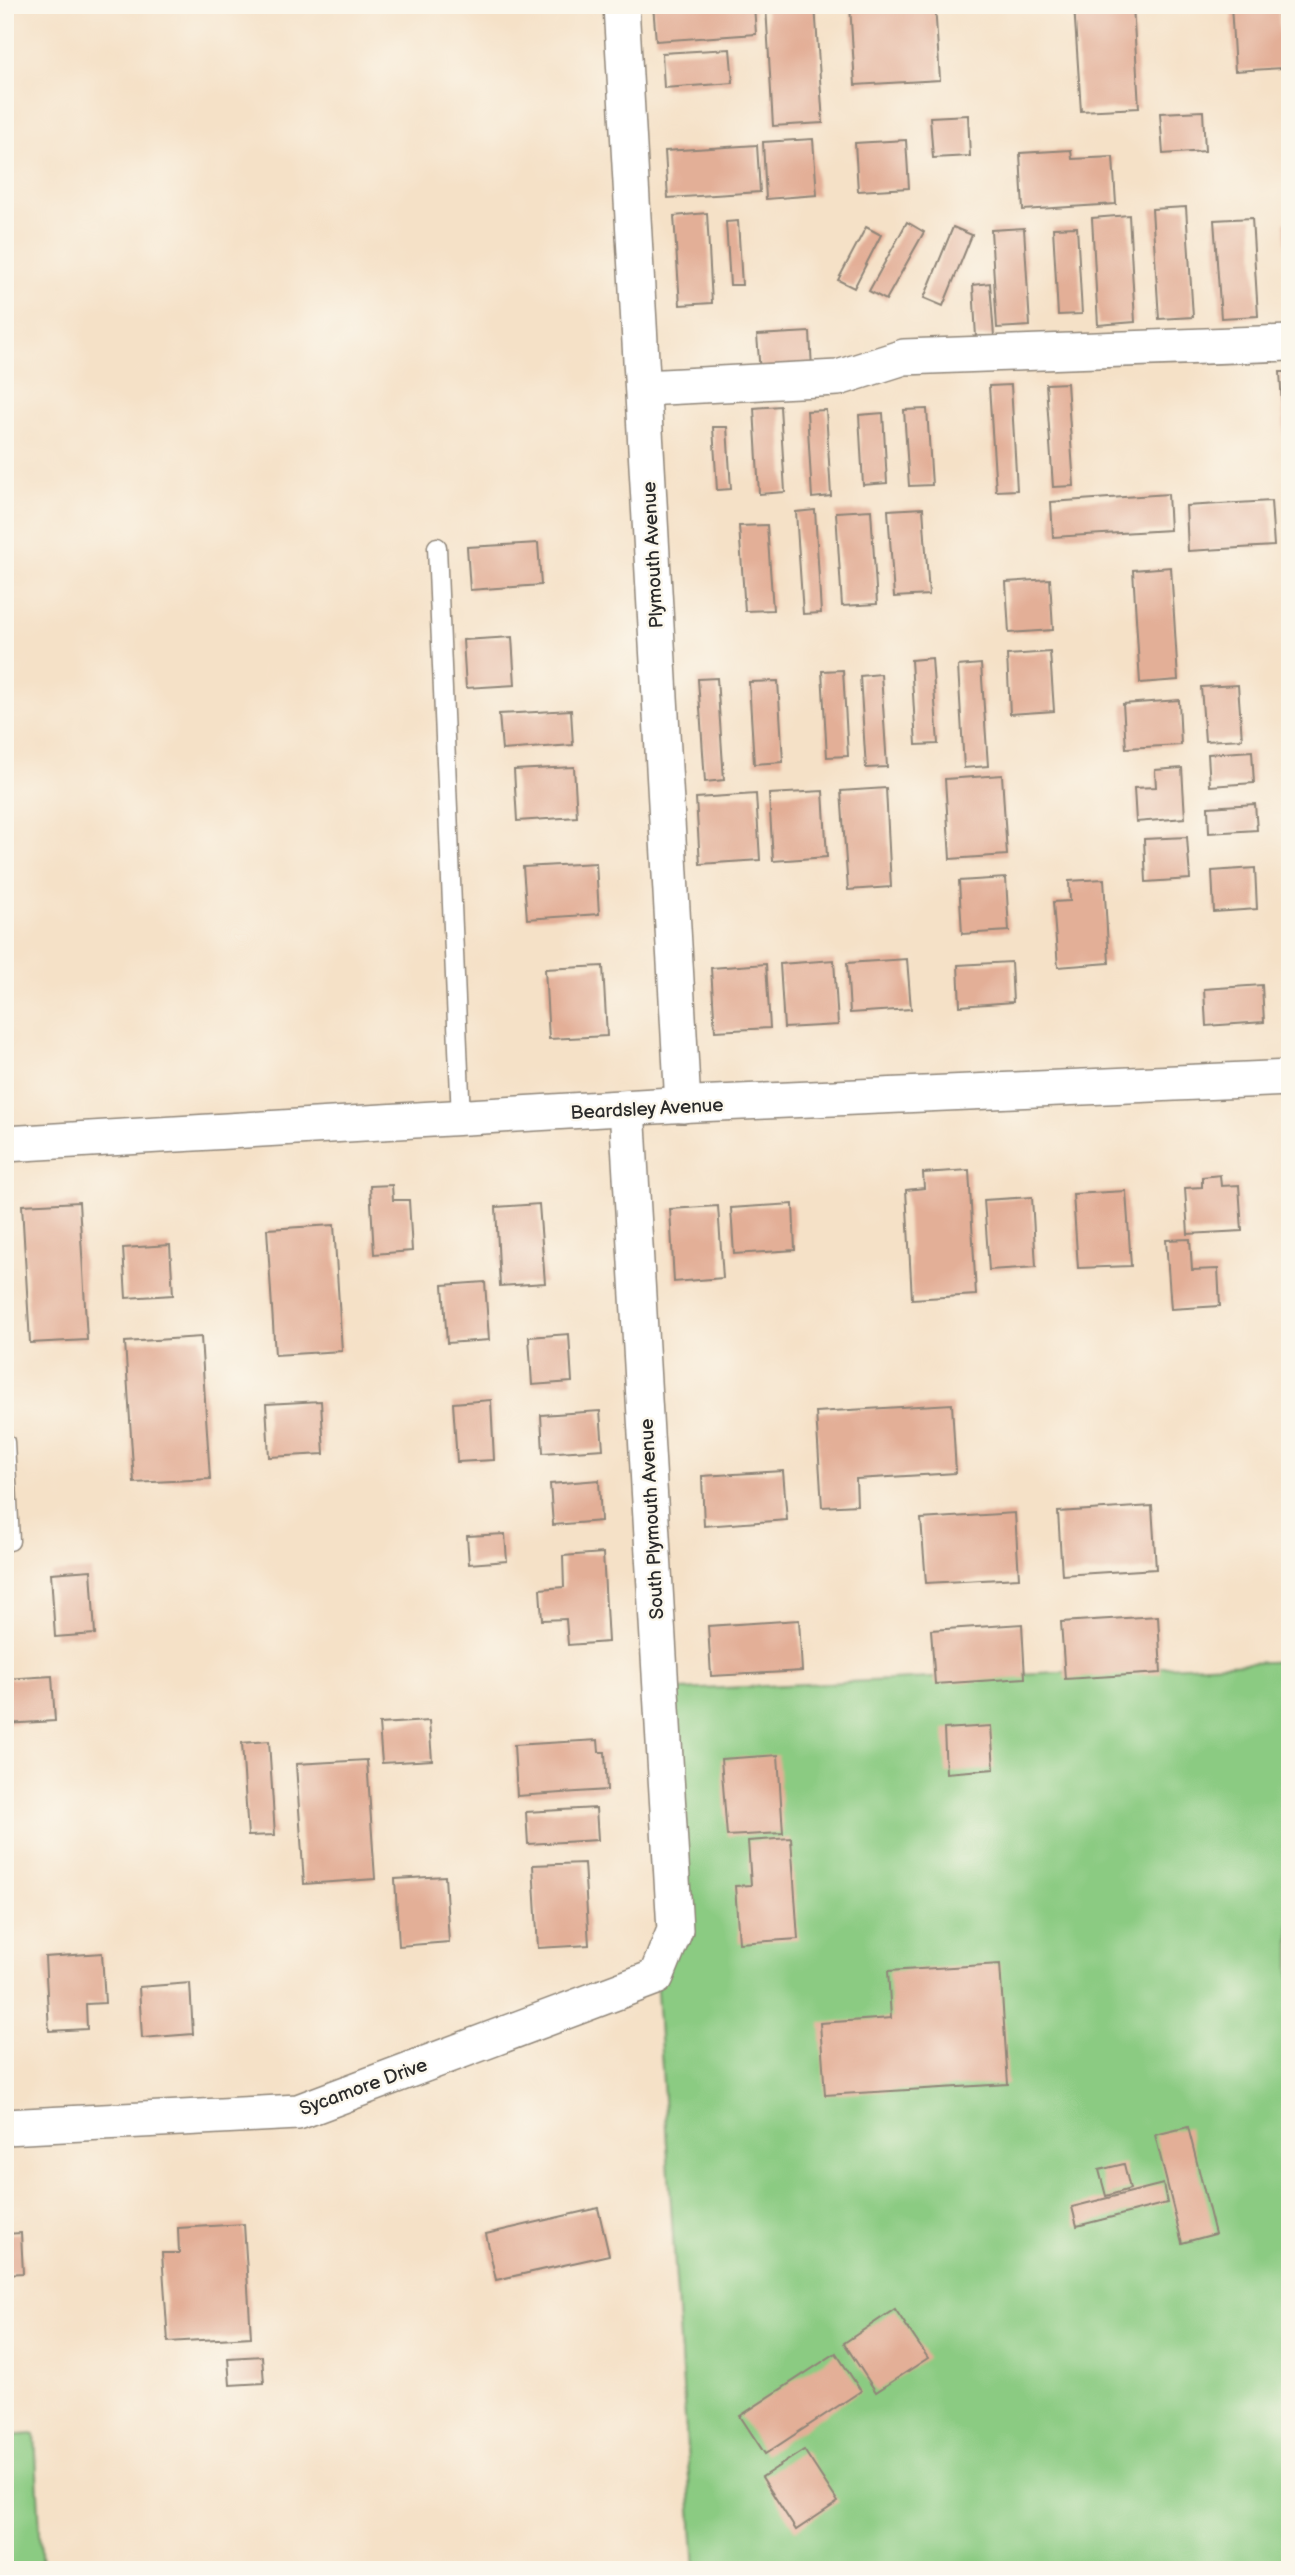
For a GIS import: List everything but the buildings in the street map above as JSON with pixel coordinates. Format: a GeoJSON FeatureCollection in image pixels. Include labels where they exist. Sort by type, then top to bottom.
{"type":"FeatureCollection","features":[{"type":"Feature","properties":{"kind":"street","name":"Plymouth Avenue"},"geometry":{"type":"LineString","coordinates":[[621,5],[683,1105]]}},
{"type":"Feature","properties":{"kind":"street"},"geometry":{"type":"LineString","coordinates":[[643,388],[838,378],[904,357],[1290,343]]}},
{"type":"Feature","properties":{"kind":"street","name":"Beardsley Avenue"},"geometry":{"type":"LineString","coordinates":[[5,1143],[683,1105],[1290,1078]]}},
{"type":"Feature","properties":{"kind":"street","name":"South Plymouth Avenue"},"geometry":{"type":"LineString","coordinates":[[627,1108],[675,1930]]}},
{"type":"Feature","properties":{"kind":"street","name":"Sycamore Drive"},"geometry":{"type":"LineString","coordinates":[[5,2127],[298,2112],[656,1977],[675,1930]]}},
{"type":"Feature","properties":{"kind":"lane"},"geometry":{"type":"LineString","coordinates":[[437,547],[461,1119]]}},
{"type":"Feature","properties":{"kind":"lane"},"geometry":{"type":"LineString","coordinates":[[5,1442],[10,1541]]}},
{"type":"Feature","properties":{"kind":"green space"},"geometry":{"type":"Polygon","coordinates":[[[1290,1661],[1290,2570],[695,2570],[656,1977],[661,1782],[660,1691],[1290,1661]]]}},
{"type":"Feature","properties":{"kind":"green space"},"geometry":{"type":"Polygon","coordinates":[[[35,2434],[42,2570],[5,2570],[5,2436],[35,2434]]]}}]}
